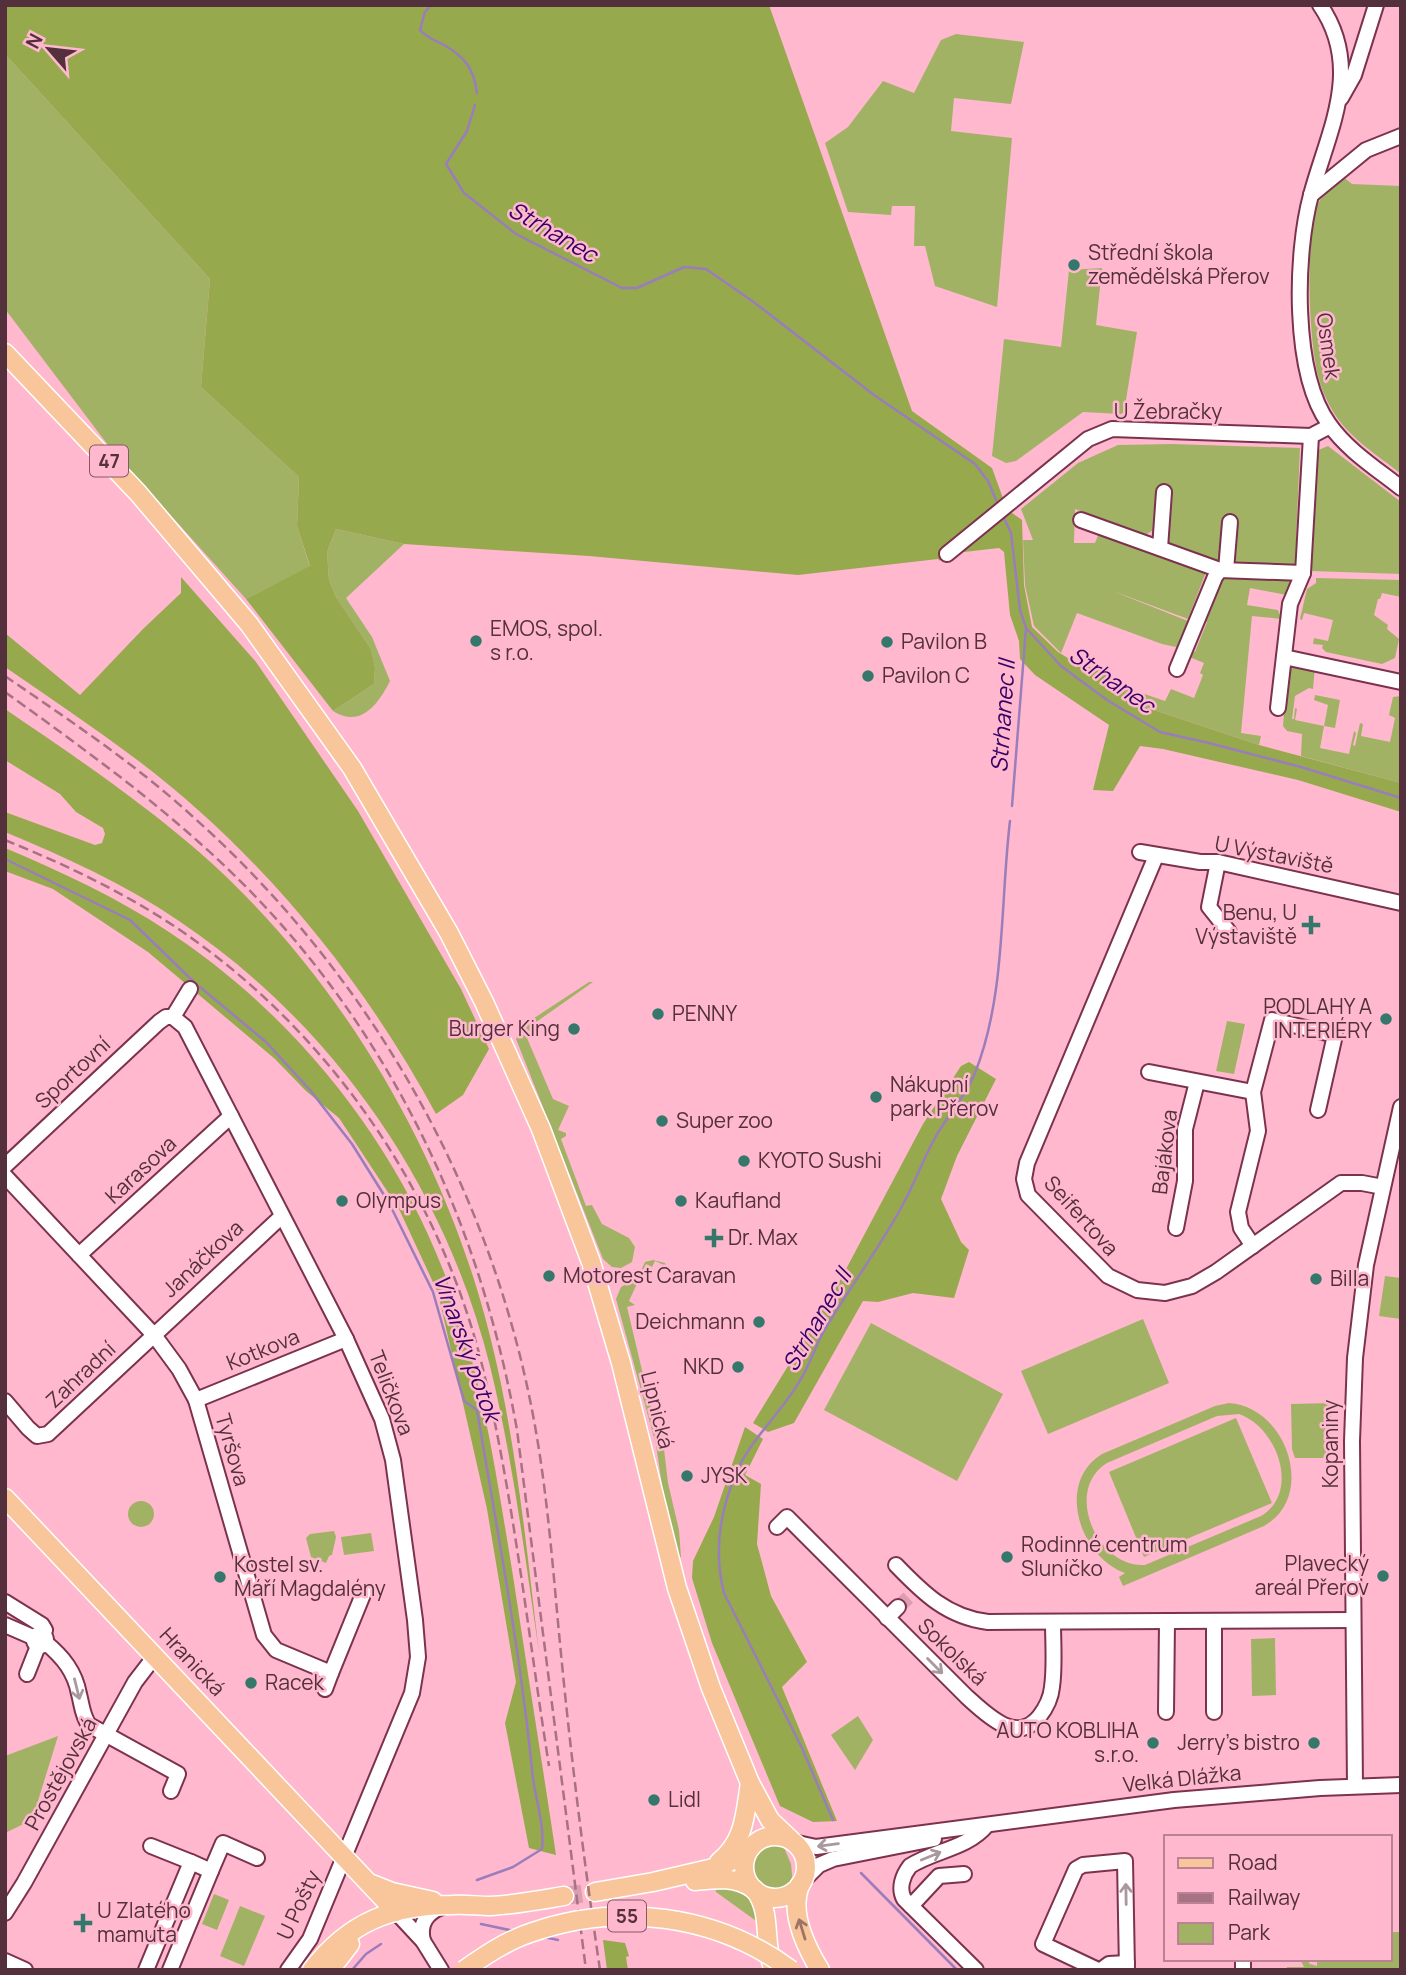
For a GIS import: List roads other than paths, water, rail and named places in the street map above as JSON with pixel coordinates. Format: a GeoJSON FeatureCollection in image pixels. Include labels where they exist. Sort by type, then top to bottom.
{"type":"FeatureCollection","features":[{"type":"Feature","properties":{"kind":"main road","name":"Lipnická"},"geometry":{"type":"LineString","coordinates":[[5,353],[115,467],[249,624],[320,720],[367,792],[435,907],[507,1052],[550,1150],[599,1286],[680,1598],[711,1688],[750,1783],[770,1819],[792,1840]]}},
{"type":"Feature","properties":{"kind":"main road","name":"Hranická"},"geometry":{"type":"LineString","coordinates":[[8,1508],[155,1656],[396,1912]]}},
{"type":"Feature","properties":{"kind":"main road","name":"Lipnická"},"geometry":{"type":"LineString","coordinates":[[750,1783],[757,1827],[750,1849]]}},
{"type":"Feature","properties":{"kind":"main road"},"geometry":{"type":"LineString","coordinates":[[712,1868],[732,1851],[740,1838],[750,1783]]}},
{"type":"Feature","properties":{"kind":"main road"},"geometry":{"type":"LineString","coordinates":[[595,1892],[729,1864],[770,1836],[792,1840]]}},
{"type":"Feature","properties":{"kind":"main road","name":"47"},"geometry":{"type":"LineString","coordinates":[[792,1840],[803,1853],[806,1863],[801,1884]]}},
{"type":"Feature","properties":{"kind":"main road","name":"47"},"geometry":{"type":"LineString","coordinates":[[750,1849],[744,1870],[754,1889]]}},
{"type":"Feature","properties":{"kind":"main road"},"geometry":{"type":"LineString","coordinates":[[653,1882],[729,1879],[743,1882],[765,1896],[777,1898],[788,1895],[801,1884]]}},
{"type":"Feature","properties":{"kind":"main road"},"geometry":{"type":"LineString","coordinates":[[369,1883],[404,1895],[450,1905]]}},
{"type":"Feature","properties":{"kind":"main road"},"geometry":{"type":"LineString","coordinates":[[312,1970],[334,1945],[366,1918],[372,1906],[373,1893],[369,1883]]}},
{"type":"Feature","properties":{"kind":"main road"},"geometry":{"type":"LineString","coordinates":[[801,1884],[797,1900],[799,1921],[820,1970]]}},
{"type":"Feature","properties":{"kind":"main road"},"geometry":{"type":"LineString","coordinates":[[754,1889],[766,1913],[766,1945],[774,1970]]}},
{"type":"Feature","properties":{"kind":"main road"},"geometry":{"type":"LineString","coordinates":[[357,1926],[378,1916],[396,1912],[450,1905],[496,1905],[564,1896]]}},
{"type":"Feature","properties":{"kind":"main road"},"geometry":{"type":"LineString","coordinates":[[330,1970],[358,1937],[396,1912]]}},
{"type":"Feature","properties":{"kind":"main road","name":"55"},"geometry":{"type":"LineString","coordinates":[[464,1970],[528,1933],[583,1919],[639,1916],[676,1920],[714,1930],[750,1944],[791,1970]]}},
{"type":"Feature","properties":{"kind":"street","name":"Osmek"},"geometry":{"type":"LineString","coordinates":[[1320,5],[1335,34],[1339,52],[1340,99],[1310,196],[1303,237],[1303,344],[1313,392],[1330,426],[1352,448],[1401,488]]}},
{"type":"Feature","properties":{"kind":"street"},"geometry":{"type":"LineString","coordinates":[[1340,99],[1354,75],[1376,5]]}},
{"type":"Feature","properties":{"kind":"street"},"geometry":{"type":"LineString","coordinates":[[1339,52],[1362,52]]}},
{"type":"Feature","properties":{"kind":"street"},"geometry":{"type":"LineString","coordinates":[[1310,196],[1366,150],[1401,136]]}},
{"type":"Feature","properties":{"kind":"street","name":"U Žebračky"},"geometry":{"type":"LineString","coordinates":[[947,554],[1088,439],[1112,429],[1311,436],[1330,426]]}},
{"type":"Feature","properties":{"kind":"street"},"geometry":{"type":"LineString","coordinates":[[1278,708],[1290,604],[1303,573],[1311,436]]}},
{"type":"Feature","properties":{"kind":"street"},"geometry":{"type":"LineString","coordinates":[[1160,548],[1164,492]]}},
{"type":"Feature","properties":{"kind":"street"},"geometry":{"type":"LineString","coordinates":[[1081,520],[1223,570],[1303,573]]}},
{"type":"Feature","properties":{"kind":"street"},"geometry":{"type":"LineString","coordinates":[[1177,669],[1215,577],[1223,570],[1230,522]]}},
{"type":"Feature","properties":{"kind":"street"},"geometry":{"type":"LineString","coordinates":[[1284,657],[1401,682]]}},
{"type":"Feature","properties":{"kind":"street","name":"U Výstaviště"},"geometry":{"type":"LineString","coordinates":[[1140,852],[1200,862],[1217,862],[1401,903]]}},
{"type":"Feature","properties":{"kind":"street","name":"Seifertova"},"geometry":{"type":"LineString","coordinates":[[1156,856],[1027,1163],[1025,1185],[1032,1200],[1114,1281],[1137,1290],[1165,1293],[1192,1286],[1216,1272],[1341,1183],[1383,1187]]}},
{"type":"Feature","properties":{"kind":"street"},"geometry":{"type":"LineString","coordinates":[[1217,862],[1209,907],[1229,932]]}},
{"type":"Feature","properties":{"kind":"street"},"geometry":{"type":"LineString","coordinates":[[173,1017],[190,989]]}},
{"type":"Feature","properties":{"kind":"street","name":"Sportovní"},"geometry":{"type":"LineString","coordinates":[[5,1166],[159,1022],[166,1017],[173,1017]]}},
{"type":"Feature","properties":{"kind":"street","name":"Teličkova"},"geometry":{"type":"LineString","coordinates":[[173,1017],[185,1027],[346,1339],[375,1400],[390,1446],[411,1579],[418,1657],[409,1703],[345,1857]]}},
{"type":"Feature","properties":{"kind":"street"},"geometry":{"type":"LineString","coordinates":[[1253,1246],[1241,1228],[1238,1212],[1258,1131],[1253,1092],[1272,1020],[1335,1035],[1318,1110]]}},
{"type":"Feature","properties":{"kind":"street"},"geometry":{"type":"LineString","coordinates":[[1149,1072],[1253,1092]]}},
{"type":"Feature","properties":{"kind":"street","name":"Bajákova"},"geometry":{"type":"LineString","coordinates":[[1176,1228],[1185,1181],[1185,1129],[1198,1083]]}},
{"type":"Feature","properties":{"kind":"street","name":"Kopaniny"},"geometry":{"type":"LineString","coordinates":[[1355,1786],[1352,1441],[1355,1358],[1363,1282],[1401,1107]]}},
{"type":"Feature","properties":{"kind":"street","name":"Karasova"},"geometry":{"type":"LineString","coordinates":[[79,1255],[231,1116]]}},
{"type":"Feature","properties":{"kind":"street","name":"Tyršova"},"geometry":{"type":"LineString","coordinates":[[5,1176],[154,1335],[179,1368],[196,1400],[264,1635],[276,1650],[331,1673]]}},
{"type":"Feature","properties":{"kind":"street","name":"Janáčkova"},"geometry":{"type":"LineString","coordinates":[[154,1335],[282,1216]]}},
{"type":"Feature","properties":{"kind":"street","name":"Zahradní"},"geometry":{"type":"LineString","coordinates":[[5,1401],[37,1436],[48,1434],[154,1335]]}},
{"type":"Feature","properties":{"kind":"street","name":"Kotkova"},"geometry":{"type":"LineString","coordinates":[[196,1400],[346,1339]]}},
{"type":"Feature","properties":{"kind":"street","name":"Sokolská"},"geometry":{"type":"LineString","coordinates":[[777,1527],[787,1517],[986,1714],[1003,1725],[1027,1727],[1035,1721],[1051,1696],[1053,1622]]}},
{"type":"Feature","properties":{"kind":"street","name":"Sokolská"},"geometry":{"type":"LineString","coordinates":[[896,1564],[914,1592],[971,1619],[988,1622],[1353,1620]]}},
{"type":"Feature","properties":{"kind":"street"},"geometry":{"type":"LineString","coordinates":[[325,1689],[364,1592]]}},
{"type":"Feature","properties":{"kind":"street"},"geometry":{"type":"LineString","coordinates":[[5,1602],[45,1628],[27,1674]]}},
{"type":"Feature","properties":{"kind":"street"},"geometry":{"type":"LineString","coordinates":[[887,1618],[898,1607]]}},
{"type":"Feature","properties":{"kind":"street"},"geometry":{"type":"LineString","coordinates":[[1214,1621],[1214,1712]]}},
{"type":"Feature","properties":{"kind":"street"},"geometry":{"type":"LineString","coordinates":[[1166,1712],[1167,1622]]}},
{"type":"Feature","properties":{"kind":"street"},"geometry":{"type":"LineString","coordinates":[[5,1625],[41,1640],[60,1655],[72,1672],[87,1722],[105,1736],[178,1774],[171,1791]]}},
{"type":"Feature","properties":{"kind":"street","name":"Prostějovská"},"geometry":{"type":"LineString","coordinates":[[5,1913],[139,1674],[155,1656]]}},
{"type":"Feature","properties":{"kind":"street","name":"Velká Dlážka"},"geometry":{"type":"LineString","coordinates":[[801,1884],[813,1870],[830,1860],[904,1846],[987,1825],[1189,1798],[1401,1785]]}},
{"type":"Feature","properties":{"kind":"street"},"geometry":{"type":"LineString","coordinates":[[976,1970],[909,1905],[901,1891],[910,1866],[969,1841],[979,1835],[987,1825]]}},
{"type":"Feature","properties":{"kind":"street","name":"Velká Dlážka"},"geometry":{"type":"LineString","coordinates":[[792,1840],[816,1847],[969,1828]]}},
{"type":"Feature","properties":{"kind":"street"},"geometry":{"type":"LineString","coordinates":[[170,1970],[223,1843],[257,1857]]}},
{"type":"Feature","properties":{"kind":"street"},"geometry":{"type":"LineString","coordinates":[[151,1846],[211,1871]]}},
{"type":"Feature","properties":{"kind":"street","name":"U Pošty"},"geometry":{"type":"LineString","coordinates":[[288,1970],[310,1939],[345,1857]]}},
{"type":"Feature","properties":{"kind":"street"},"geometry":{"type":"LineString","coordinates":[[1125,1861],[1127,1966],[1109,1964],[1100,1970],[1043,1944],[1073,1873],[1083,1865],[1125,1861]]}},
{"type":"Feature","properties":{"kind":"street"},"geometry":{"type":"LineString","coordinates":[[146,1970],[191,1862]]}},
{"type":"Feature","properties":{"kind":"street"},"geometry":{"type":"LineString","coordinates":[[909,1905],[939,1876],[964,1874]]}},
{"type":"Feature","properties":{"kind":"street"},"geometry":{"type":"LineString","coordinates":[[327,1898],[336,1885],[346,1879],[354,1878],[369,1883]]}},
{"type":"Feature","properties":{"kind":"street"},"geometry":{"type":"LineString","coordinates":[[423,1941],[422,1927],[426,1917],[433,1911],[450,1905]]}},
{"type":"Feature","properties":{"kind":"street"},"geometry":{"type":"LineString","coordinates":[[396,1912],[423,1941],[441,1970]]}},
{"type":"Feature","properties":{"kind":"street"},"geometry":{"type":"LineString","coordinates":[[5,1961],[25,1970]]}},
{"type":"Feature","properties":{"kind":"waterway","name":"Strhanec"},"geometry":{"type":"LineString","coordinates":[[431,5],[425,12],[420,30],[463,59],[474,77],[477,93]]}},
{"type":"Feature","properties":{"kind":"waterway","name":"Strhanec"},"geometry":{"type":"LineString","coordinates":[[475,105],[467,131],[446,164],[464,193],[516,234],[622,288],[637,288],[684,267],[706,269],[755,303],[874,395],[975,464],[988,481],[999,507]]}},
{"type":"Feature","properties":{"kind":"waterway","name":"Strhanec"},"geometry":{"type":"LineString","coordinates":[[1003,516],[1011,533],[1020,610],[1026,628],[1061,666],[1107,700],[1160,732],[1301,767],[1401,798]]}},
{"type":"Feature","properties":{"kind":"waterway","name":"Strhanec II"},"geometry":{"type":"LineString","coordinates":[[1012,806],[1026,628]]}},
{"type":"Feature","properties":{"kind":"waterway","name":"Strhanec II"},"geometry":{"type":"LineString","coordinates":[[833,1820],[801,1746],[724,1593],[719,1561],[720,1530],[727,1499],[743,1458],[803,1376],[822,1334],[892,1224],[936,1136],[962,1098],[975,1073],[985,1043],[997,981],[1010,821]]}},
{"type":"Feature","properties":{"kind":"waterway","name":"Vinarský potok"},"geometry":{"type":"LineString","coordinates":[[5,859],[130,920],[194,982]]}},
{"type":"Feature","properties":{"kind":"waterway","name":"Vinarský potok"},"geometry":{"type":"LineString","coordinates":[[200,987],[266,1042],[310,1090],[352,1144],[389,1203],[433,1292],[464,1401],[477,1410],[515,1635],[543,1839],[542,1849],[513,1867],[477,1880]]}},
{"type":"Feature","properties":{"kind":"waterway","name":"Strhanec II"},"geometry":{"type":"LineString","coordinates":[[861,1873],[957,1970]]}},
{"type":"Feature","properties":{"kind":"waterway"},"geometry":{"type":"LineString","coordinates":[[481,1924],[514,1931]]}},
{"type":"Feature","properties":{"kind":"waterway"},"geometry":{"type":"LineString","coordinates":[[544,1937],[558,1940]]}},
{"type":"Feature","properties":{"kind":"waterway","name":"Vinarský potok"},"geometry":{"type":"LineString","coordinates":[[352,1970],[366,1954],[381,1944]]}},
{"type":"Feature","properties":{"kind":"tunnel"},"geometry":{"type":"LineString","coordinates":[[898,1607],[910,1596]]}},
{"type":"Feature","properties":{"kind":"tunnel"},"geometry":{"type":"LineString","coordinates":[[564,1896],[595,1892]]}},
{"type":"Feature","properties":{"kind":"railway"},"geometry":{"type":"LineString","coordinates":[[5,676],[101,742],[147,778],[191,815],[255,877],[314,944],[367,1016],[414,1092],[455,1171],[489,1253],[516,1339],[535,1426],[548,1515],[574,1779],[600,1970]]}},
{"type":"Feature","properties":{"kind":"railway"},"geometry":{"type":"LineString","coordinates":[[5,692],[155,804],[264,905],[319,970],[367,1038],[409,1110],[445,1186],[475,1265],[499,1346],[517,1430],[586,1970]]}},
{"type":"Feature","properties":{"kind":"railway"},"geometry":{"type":"LineString","coordinates":[[5,840],[134,901],[174,926],[229,967],[281,1013],[328,1064],[370,1119],[407,1178],[438,1239],[464,1303],[483,1369],[512,1517],[549,1766]]}},
{"type":"Feature","properties":{"kind":"place","name":"Střední škola zemědělská Přerov"},"geometry":{"type":"Point","coordinates":[1074,265]}},
{"type":"Feature","properties":{"kind":"place","name":"EMOS, spol. s r.o."},"geometry":{"type":"Point","coordinates":[476,641]}},
{"type":"Feature","properties":{"kind":"place","name":"Pavilon B"},"geometry":{"type":"Point","coordinates":[887,642]}},
{"type":"Feature","properties":{"kind":"place","name":"Pavilon C"},"geometry":{"type":"Point","coordinates":[868,676]}},
{"type":"Feature","properties":{"kind":"place","name":"Benu, U Výstaviště"},"geometry":{"type":"Point","coordinates":[1311,925]}},
{"type":"Feature","properties":{"kind":"place","name":"PENNY"},"geometry":{"type":"Point","coordinates":[658,1014]}},
{"type":"Feature","properties":{"kind":"place","name":"PODLAHY A INTERIÉRY"},"geometry":{"type":"Point","coordinates":[1386,1019]}},
{"type":"Feature","properties":{"kind":"place","name":"Burger King"},"geometry":{"type":"Point","coordinates":[574,1029]}},
{"type":"Feature","properties":{"kind":"place","name":"Nákupní park Přerov"},"geometry":{"type":"Point","coordinates":[876,1097]}},
{"type":"Feature","properties":{"kind":"place","name":"Super zoo"},"geometry":{"type":"Point","coordinates":[662,1121]}},
{"type":"Feature","properties":{"kind":"place","name":"KYOTO Sushi"},"geometry":{"type":"Point","coordinates":[744,1161]}},
{"type":"Feature","properties":{"kind":"place","name":"Olympus"},"geometry":{"type":"Point","coordinates":[342,1201]}},
{"type":"Feature","properties":{"kind":"place","name":"Kaufland"},"geometry":{"type":"Point","coordinates":[681,1201]}},
{"type":"Feature","properties":{"kind":"place","name":"Dr. Max"},"geometry":{"type":"Point","coordinates":[714,1238]}},
{"type":"Feature","properties":{"kind":"place","name":"Motorest Caravan"},"geometry":{"type":"Point","coordinates":[549,1276]}},
{"type":"Feature","properties":{"kind":"place","name":"Billa"},"geometry":{"type":"Point","coordinates":[1316,1279]}},
{"type":"Feature","properties":{"kind":"place","name":"Deichmann"},"geometry":{"type":"Point","coordinates":[759,1322]}},
{"type":"Feature","properties":{"kind":"place","name":"NKD"},"geometry":{"type":"Point","coordinates":[738,1367]}},
{"type":"Feature","properties":{"kind":"place","name":"JYSK"},"geometry":{"type":"Point","coordinates":[687,1476]}},
{"type":"Feature","properties":{"kind":"place","name":"Rodinné centrum Sluníčko"},"geometry":{"type":"Point","coordinates":[1007,1557]}},
{"type":"Feature","properties":{"kind":"place","name":"Plavecký areál Přerov"},"geometry":{"type":"Point","coordinates":[1383,1576]}},
{"type":"Feature","properties":{"kind":"place","name":"Kostel sv. Máří Magdalény"},"geometry":{"type":"Point","coordinates":[220,1577]}},
{"type":"Feature","properties":{"kind":"place","name":"Racek"},"geometry":{"type":"Point","coordinates":[251,1683]}},
{"type":"Feature","properties":{"kind":"place","name":"AUTO KOBLIHA s.r.o."},"geometry":{"type":"Point","coordinates":[1153,1743]}},
{"type":"Feature","properties":{"kind":"place","name":"Jerry’s bistro"},"geometry":{"type":"Point","coordinates":[1314,1743]}},
{"type":"Feature","properties":{"kind":"place","name":"Lidl"},"geometry":{"type":"Point","coordinates":[654,1800]}},
{"type":"Feature","properties":{"kind":"place","name":"U Zlatého mamuta"},"geometry":{"type":"Point","coordinates":[83,1923]}}]}
